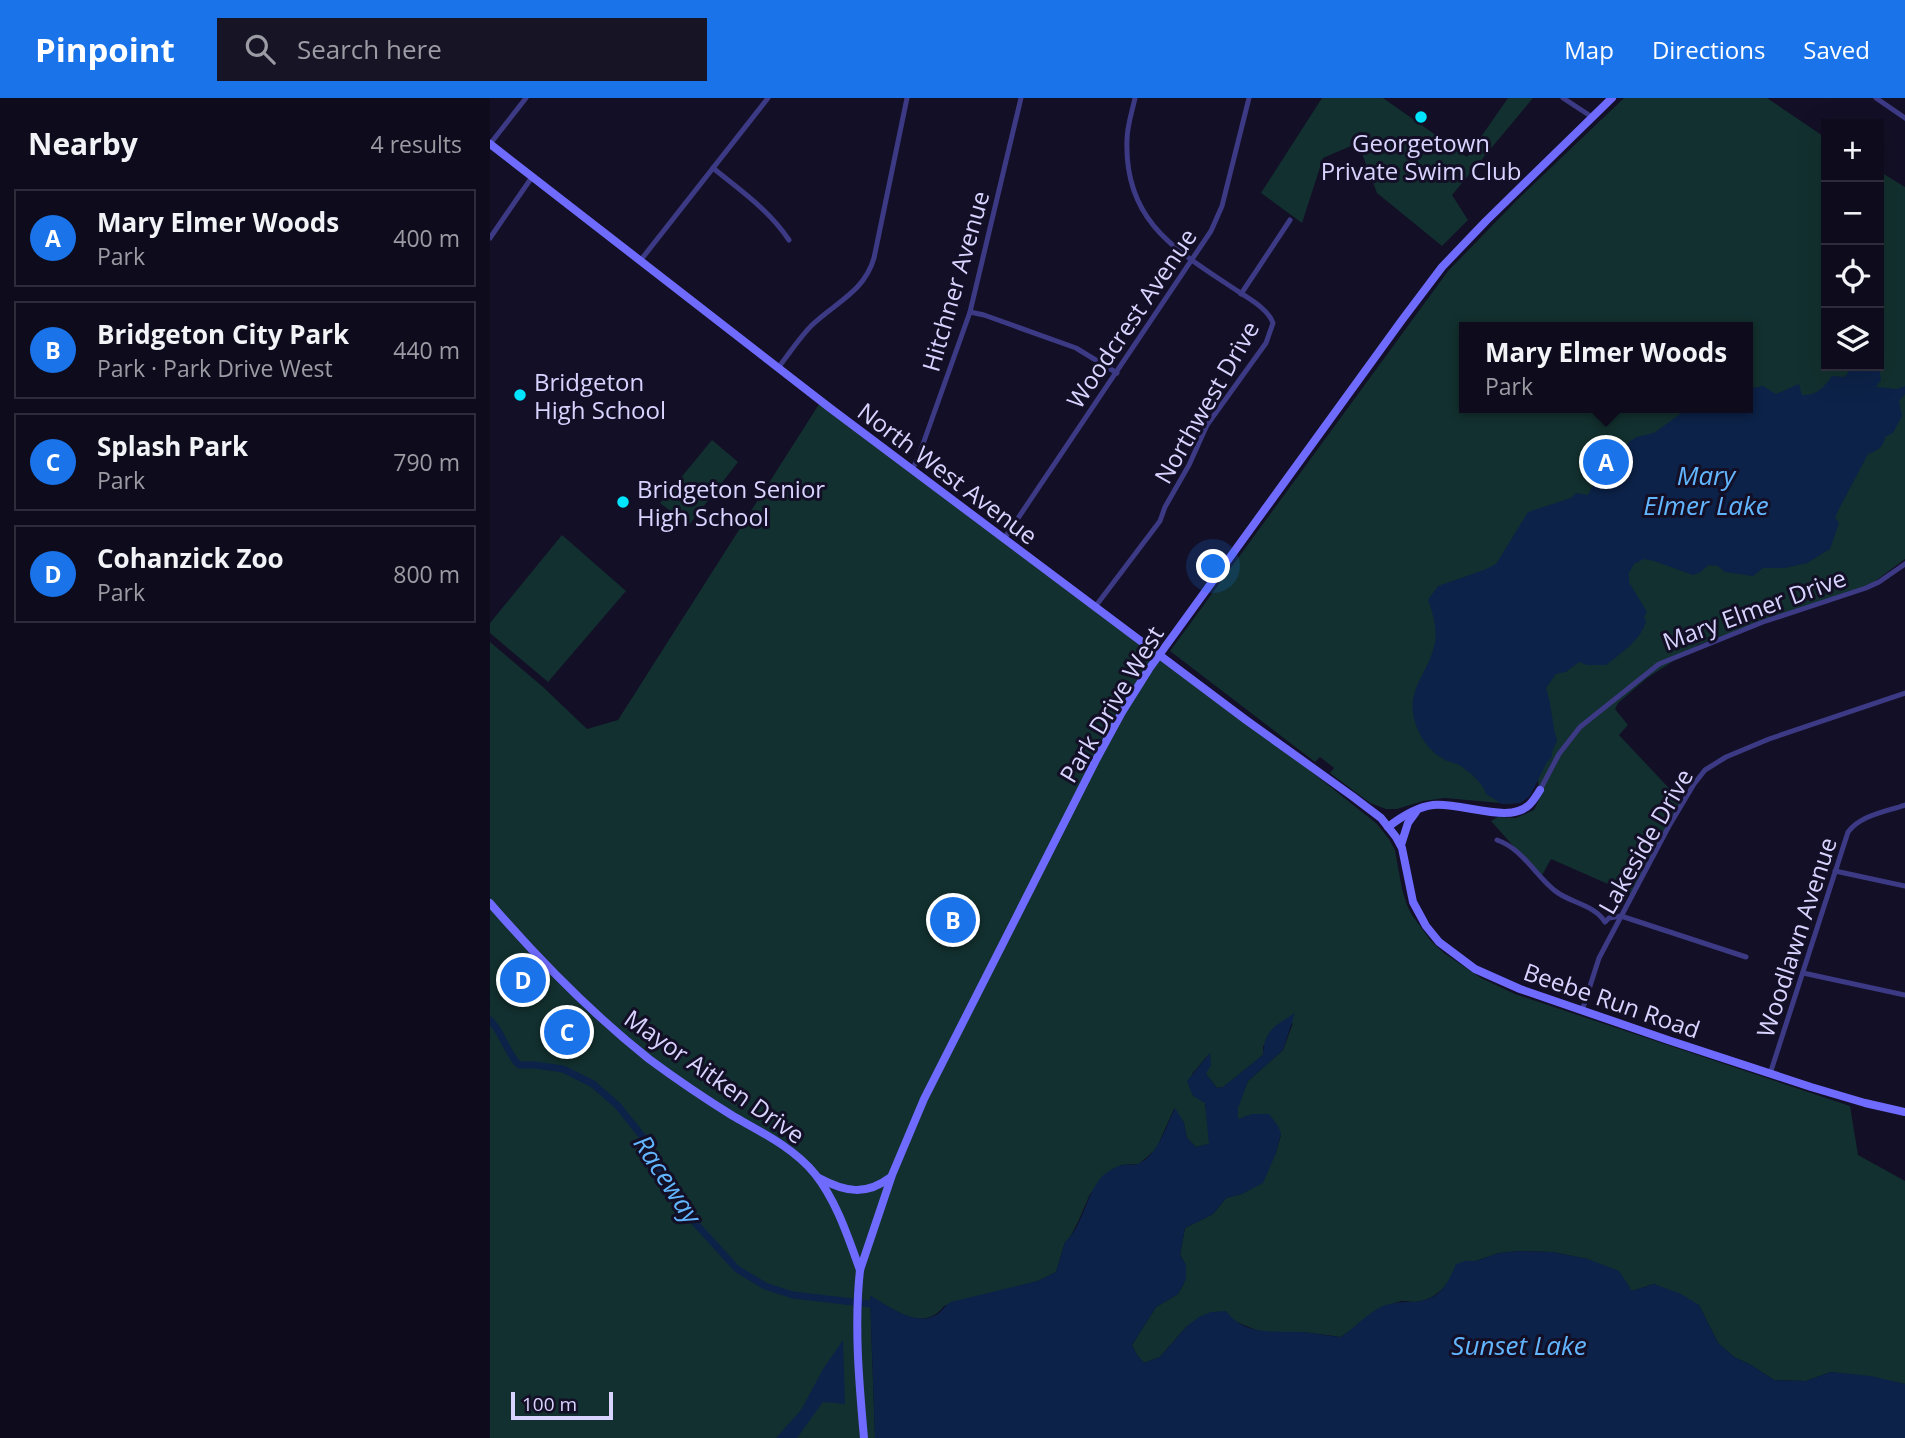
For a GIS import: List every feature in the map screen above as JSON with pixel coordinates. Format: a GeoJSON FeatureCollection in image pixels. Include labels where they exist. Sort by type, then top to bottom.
{"type":"FeatureCollection","features":[{"type":"Feature","properties":{"kind":"street"},"geometry":{"type":"LineString","coordinates":[[490,144],[527,98]]}},
{"type":"Feature","properties":{"kind":"street"},"geometry":{"type":"LineString","coordinates":[[640,261],[768,98]]}},
{"type":"Feature","properties":{"kind":"street"},"geometry":{"type":"LineString","coordinates":[[778,369],[812,325],[848,297],[868,274],[874,258],[907,98]]}},
{"type":"Feature","properties":{"kind":"street","name":"Hitchner Avenue"},"geometry":{"type":"LineString","coordinates":[[912,470],[970,312],[1021,98]]}},
{"type":"Feature","properties":{"kind":"street"},"geometry":{"type":"LineString","coordinates":[[1135,98],[1127,138],[1128,162],[1133,188],[1143,212],[1171,245],[1241,294]]}},
{"type":"Feature","properties":{"kind":"street","name":"Woodcrest Avenue"},"geometry":{"type":"LineString","coordinates":[[1004,539],[1211,231],[1222,206],[1249,98]]}},
{"type":"Feature","properties":{"kind":"street"},"geometry":{"type":"LineString","coordinates":[[1563,98],[1592,117]]}},
{"type":"Feature","properties":{"kind":"street","name":"Park Drive West"},"geometry":{"type":"LineString","coordinates":[[864,1438],[858,1353],[860,1270],[892,1175],[929,1089],[1122,712],[1159,655],[1442,267],[1495,211],[1612,98]]}},
{"type":"Feature","properties":{"kind":"street"},"geometry":{"type":"LineString","coordinates":[[1876,98],[1905,118]]}},
{"type":"Feature","properties":{"kind":"street","name":"North West Avenue"},"geometry":{"type":"LineString","coordinates":[[490,144],[778,369],[1246,720],[1352,796],[1388,827]]}},
{"type":"Feature","properties":{"kind":"street"},"geometry":{"type":"LineString","coordinates":[[713,168],[770,214],[789,240]]}},
{"type":"Feature","properties":{"kind":"street"},"geometry":{"type":"LineString","coordinates":[[490,238],[532,177]]}},
{"type":"Feature","properties":{"kind":"street","name":"Northwest Drive"},"geometry":{"type":"LineString","coordinates":[[1096,607],[1160,521],[1207,425],[1269,336],[1273,319],[1241,294],[1290,220]]}},
{"type":"Feature","properties":{"kind":"street"},"geometry":{"type":"LineString","coordinates":[[970,312],[1076,348],[1116,373]]}},
{"type":"Feature","properties":{"kind":"street","name":"Mary Elmer Drive"},"geometry":{"type":"LineString","coordinates":[[1388,827],[1429,806],[1455,805],[1512,814],[1528,806],[1540,790],[1559,754],[1580,727],[1659,664],[1763,622],[1866,588],[1905,564]]}},
{"type":"Feature","properties":{"kind":"street","name":"Lakeside Drive"},"geometry":{"type":"LineString","coordinates":[[1582,1011],[1599,958],[1694,784],[1710,766],[1769,739],[1905,693]]}},
{"type":"Feature","properties":{"kind":"street","name":"Woodlawn Avenue"},"geometry":{"type":"LineString","coordinates":[[1770,1073],[1846,837],[1851,828],[1870,816],[1905,805]]}},
{"type":"Feature","properties":{"kind":"street"},"geometry":{"type":"LineString","coordinates":[[1401,845],[1408,823],[1418,810]]}},
{"type":"Feature","properties":{"kind":"street","name":"Beebe Run Road"},"geometry":{"type":"LineString","coordinates":[[1388,827],[1401,845],[1413,902],[1426,926],[1453,954],[1484,974],[1582,1011],[1770,1073],[1865,1103],[1905,1112]]}},
{"type":"Feature","properties":{"kind":"street"},"geometry":{"type":"LineString","coordinates":[[1497,840],[1514,848],[1554,891],[1598,913],[1605,922],[1609,918],[1621,916],[1746,957]]}},
{"type":"Feature","properties":{"kind":"street"},"geometry":{"type":"LineString","coordinates":[[1835,871],[1905,886]]}},
{"type":"Feature","properties":{"kind":"street","name":"Mayor Aitken Drive"},"geometry":{"type":"LineString","coordinates":[[490,903],[547,968],[602,1020],[677,1079],[776,1142],[807,1166],[833,1203],[860,1270]]}},
{"type":"Feature","properties":{"kind":"street"},"geometry":{"type":"LineString","coordinates":[[1802,973],[1905,995]]}},
{"type":"Feature","properties":{"kind":"street"},"geometry":{"type":"LineString","coordinates":[[816,1176],[852,1190],[872,1188],[892,1175]]}},
{"type":"Feature","properties":{"kind":"green space"},"geometry":{"type":"Polygon","coordinates":[[[1322,98],[1383,98],[1467,157],[1508,98],[1533,98],[1452,195],[1468,220],[1442,246],[1377,193],[1358,143],[1323,158],[1302,223],[1261,193],[1322,98]]]}},
{"type":"Feature","properties":{"kind":"green space"},"geometry":{"type":"Polygon","coordinates":[[[1624,98],[1767,98],[1821,135],[1821,371],[1884,371],[1884,174],[1905,187],[1905,559],[1870,585],[1698,645],[1647,678],[1618,703],[1615,709],[1628,725],[1619,735],[1683,803],[1633,895],[1551,859],[1541,877],[1491,821],[1498,817],[1516,818],[1534,810],[1539,800],[1538,778],[1519,802],[1511,804],[1445,798],[1386,809],[1370,803],[1330,773],[1334,768],[1320,757],[1315,762],[1170,651],[1448,271],[1516,201],[1624,98]]]}},
{"type":"Feature","properties":{"kind":"green space"},"geometry":{"type":"Polygon","coordinates":[[[821,401],[1246,720],[1376,823],[1395,850],[1402,889],[1412,915],[1431,941],[1444,953],[1481,978],[1515,994],[1850,1106],[1858,1155],[1905,1181],[1905,1384],[1831,1372],[1806,1381],[1774,1380],[1734,1357],[1718,1343],[1699,1305],[1654,1284],[1632,1291],[1588,1259],[1552,1252],[1520,1251],[1465,1261],[1438,1293],[1415,1302],[1402,1301],[1390,1305],[1375,1312],[1341,1337],[1303,1332],[1275,1333],[1256,1330],[1232,1320],[1187,1326],[1160,1357],[1144,1363],[1132,1345],[1156,1307],[1178,1294],[1186,1279],[1186,1265],[1180,1255],[1185,1228],[1213,1214],[1226,1198],[1242,1194],[1276,1153],[1281,1135],[1238,1119],[1237,1108],[1248,1081],[1283,1050],[1293,1023],[1263,1046],[1263,1055],[1224,1087],[1217,1088],[1206,1074],[1209,1054],[1192,1074],[1205,1102],[1210,1144],[1196,1147],[1187,1138],[1184,1123],[1174,1109],[1156,1149],[1139,1164],[1121,1165],[1090,1194],[1078,1222],[1065,1242],[1056,1272],[1038,1281],[944,1306],[927,1318],[907,1316],[870,1296],[875,1438],[490,1438],[490,642],[587,729],[618,720],[821,401]]]}},
{"type":"Feature","properties":{"kind":"green space"},"geometry":{"type":"Polygon","coordinates":[[[712,440],[738,462],[689,525],[660,503],[712,440]]]}},
{"type":"Feature","properties":{"kind":"green space"},"geometry":{"type":"Polygon","coordinates":[[[562,535],[626,591],[548,682],[490,633],[490,623],[562,535]]]}},
{"type":"Feature","properties":{"kind":"water","name":"Mary Elmer Lake"},"geometry":{"type":"Polygon","coordinates":[[[1849,371],[1880,371],[1881,380],[1876,387],[1897,389],[1905,386],[1905,394],[1899,401],[1902,416],[1893,433],[1885,437],[1880,448],[1868,454],[1839,509],[1835,518],[1839,523],[1830,549],[1807,563],[1785,568],[1763,568],[1753,576],[1725,572],[1718,566],[1709,565],[1693,575],[1644,559],[1634,564],[1629,573],[1629,582],[1647,612],[1644,628],[1630,646],[1606,665],[1579,662],[1566,672],[1556,674],[1546,688],[1557,741],[1552,757],[1530,796],[1521,803],[1502,804],[1486,794],[1479,781],[1465,769],[1431,750],[1418,730],[1413,705],[1414,694],[1435,642],[1434,621],[1428,600],[1438,586],[1496,564],[1528,512],[1571,498],[1576,493],[1588,495],[1602,468],[1616,464],[1629,442],[1654,433],[1682,413],[1753,413],[1753,388],[1763,386],[1776,394],[1799,384],[1802,395],[1812,394],[1823,387],[1832,376],[1845,377],[1849,371]]]}},
{"type":"Feature","properties":{"kind":"water","name":"Sunset Lake"},"geometry":{"type":"Polygon","coordinates":[[[1295,1013],[1283,1050],[1248,1081],[1238,1108],[1238,1119],[1252,1114],[1269,1114],[1281,1134],[1276,1153],[1263,1183],[1242,1194],[1226,1198],[1213,1214],[1185,1228],[1180,1255],[1186,1265],[1186,1279],[1178,1294],[1156,1307],[1132,1345],[1144,1363],[1160,1357],[1187,1326],[1211,1312],[1226,1311],[1242,1325],[1271,1332],[1302,1332],[1341,1337],[1381,1307],[1393,1303],[1423,1301],[1436,1295],[1446,1285],[1456,1264],[1499,1253],[1552,1252],[1588,1259],[1619,1271],[1632,1291],[1654,1284],[1681,1294],[1699,1305],[1718,1343],[1734,1357],[1774,1380],[1806,1381],[1831,1372],[1871,1376],[1905,1384],[1905,1438],[875,1438],[870,1295],[903,1314],[931,1317],[951,1302],[1038,1281],[1056,1272],[1065,1242],[1076,1228],[1100,1179],[1117,1167],[1138,1164],[1146,1159],[1161,1139],[1175,1108],[1184,1123],[1187,1138],[1196,1147],[1209,1144],[1205,1103],[1193,1096],[1187,1081],[1210,1053],[1211,1065],[1206,1074],[1217,1088],[1223,1087],[1263,1055],[1269,1034],[1295,1013]]]}},
{"type":"Feature","properties":{"kind":"water"},"geometry":{"type":"Polygon","coordinates":[[[843,1340],[845,1404],[823,1402],[797,1438],[776,1438],[801,1410],[823,1369],[843,1340]]]}},
{"type":"Feature","properties":{"kind":"waterway","name":"Raceway"},"geometry":{"type":"LineString","coordinates":[[490,1020],[519,1065],[563,1069],[593,1084],[618,1106],[642,1136],[668,1185],[696,1224],[737,1269],[765,1286],[793,1295],[870,1304]]}},
{"type":"Feature","properties":{"kind":"place","name":"Georgetown Private Swim Club"},"geometry":{"type":"Point","coordinates":[1421,117]}},
{"type":"Feature","properties":{"kind":"place","name":"Bridgeton High School"},"geometry":{"type":"Point","coordinates":[520,395]}},
{"type":"Feature","properties":{"kind":"place","name":"Mary Elmer Woods"},"geometry":{"type":"Point","coordinates":[1606,462]}},
{"type":"Feature","properties":{"kind":"place","name":"Bridgeton Senior High School"},"geometry":{"type":"Point","coordinates":[623,502]}},
{"type":"Feature","properties":{"kind":"place","name":"Bridgeton City Park"},"geometry":{"type":"Point","coordinates":[953,920]}},
{"type":"Feature","properties":{"kind":"place","name":"Cohanzick Zoo"},"geometry":{"type":"Point","coordinates":[523,980]}},
{"type":"Feature","properties":{"kind":"place","name":"Splash Park"},"geometry":{"type":"Point","coordinates":[567,1032]}}]}
